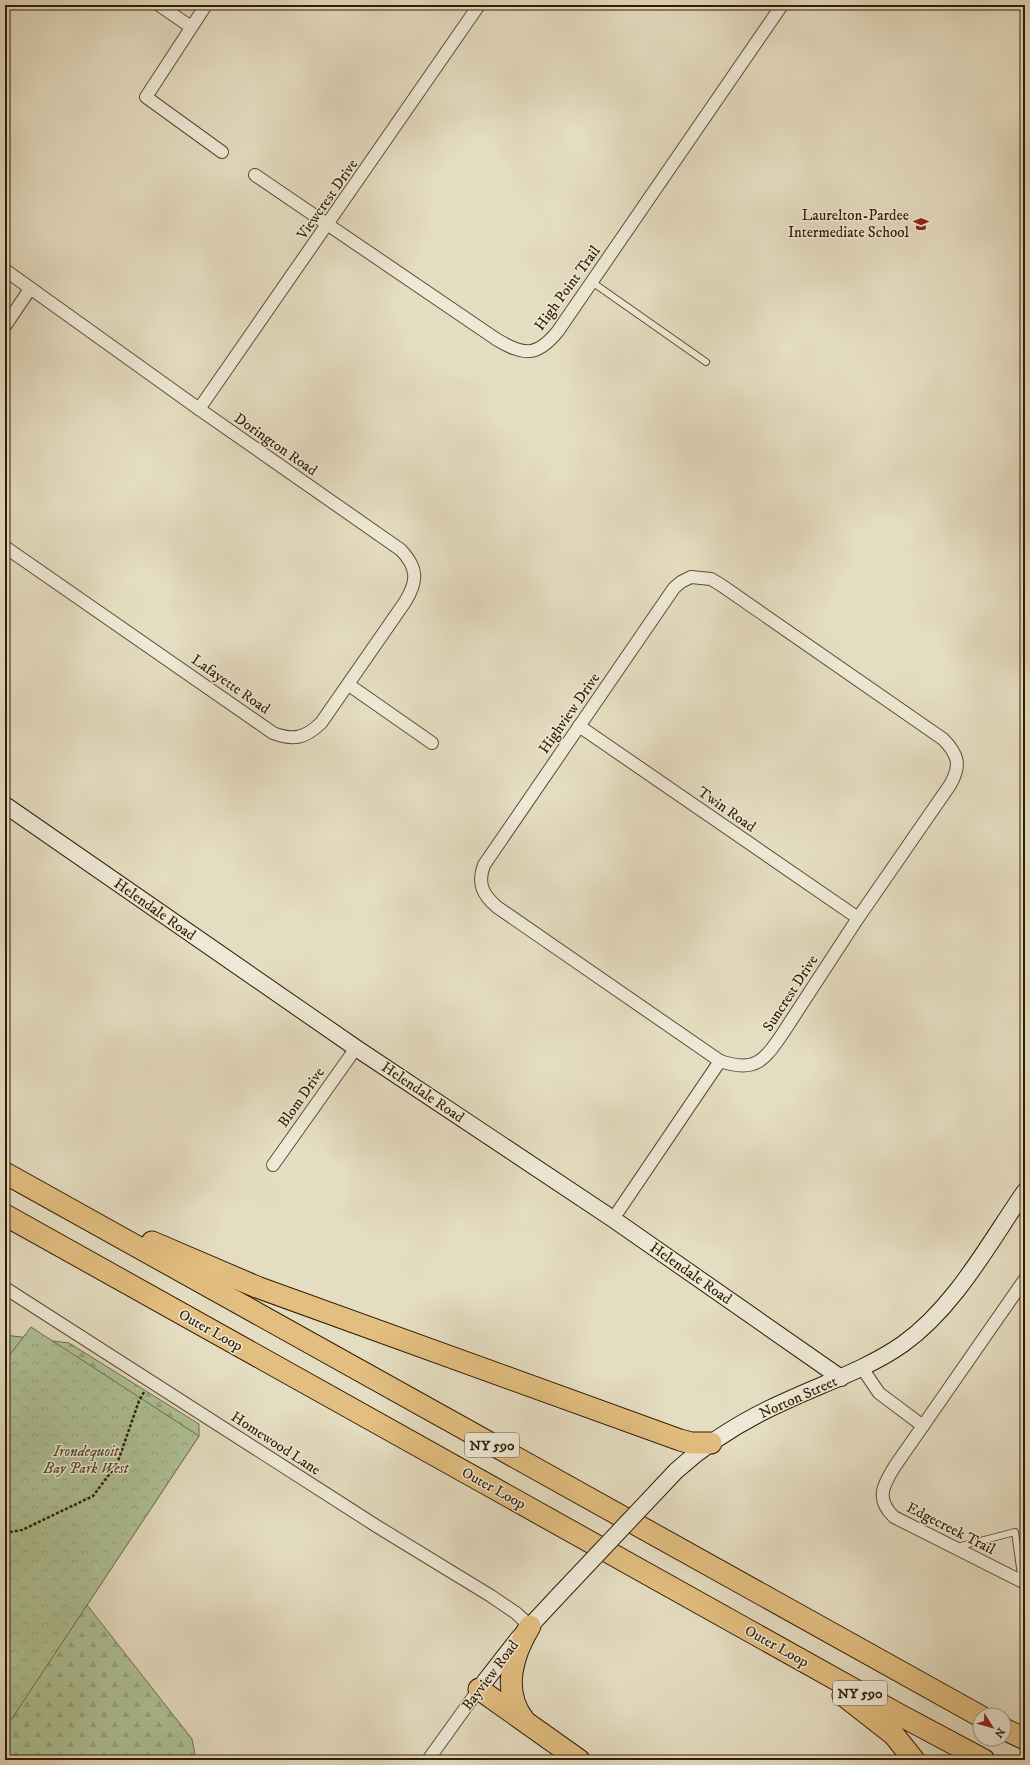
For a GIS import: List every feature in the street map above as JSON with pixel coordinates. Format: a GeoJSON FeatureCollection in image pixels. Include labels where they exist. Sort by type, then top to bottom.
{"type":"FeatureCollection","features":[{"type":"Feature","properties":{"kind":"highway"},"geometry":{"type":"LineString","coordinates":[[5,1173],[78,1208],[257,1287],[680,1440],[691,1443],[710,1443]]}},
{"type":"Feature","properties":{"kind":"highway","name":"NY 590"},"geometry":{"type":"LineString","coordinates":[[5,1173],[972,1712]]}},
{"type":"Feature","properties":{"kind":"highway","name":"Outer Loop"},"geometry":{"type":"LineString","coordinates":[[5,1215],[984,1760]]}},
{"type":"Feature","properties":{"kind":"highway"},"geometry":{"type":"LineString","coordinates":[[737,1623],[805,1667],[879,1723],[899,1740],[914,1760]]}},
{"type":"Feature","properties":{"kind":"highway"},"geometry":{"type":"LineString","coordinates":[[530,1626],[514,1662],[511,1688],[516,1707],[523,1718],[532,1727]]}},
{"type":"Feature","properties":{"kind":"highway"},"geometry":{"type":"LineString","coordinates":[[479,1689],[579,1760]]}},
{"type":"Feature","properties":{"kind":"highway"},"geometry":{"type":"LineString","coordinates":[[1012,1733],[1025,1739]]}},
{"type":"Feature","properties":{"kind":"street"},"geometry":{"type":"LineString","coordinates":[[159,5],[191,27]]}},
{"type":"Feature","properties":{"kind":"street"},"geometry":{"type":"LineString","coordinates":[[206,5],[146,97],[222,152]]}},
{"type":"Feature","properties":{"kind":"street","name":"Viewcrest Drive"},"geometry":{"type":"LineString","coordinates":[[199,409],[329,224],[479,5]]}},
{"type":"Feature","properties":{"kind":"street","name":"High Point Trail"},"geometry":{"type":"LineString","coordinates":[[255,175],[496,339],[520,352],[531,352],[540,349],[548,343],[592,282],[782,5]]}},
{"type":"Feature","properties":{"kind":"street","name":"Dorington Road"},"geometry":{"type":"LineString","coordinates":[[5,270],[199,409],[401,550],[408,558],[415,576],[410,593],[349,685]]}},
{"type":"Feature","properties":{"kind":"street"},"geometry":{"type":"LineString","coordinates":[[5,326],[30,289]]}},
{"type":"Feature","properties":{"kind":"street","name":"Lafayette Road"},"geometry":{"type":"LineString","coordinates":[[5,547],[273,733],[293,738],[303,736],[312,731],[321,723],[349,685]]}},
{"type":"Feature","properties":{"kind":"street","name":"Highview Drive"},"geometry":{"type":"LineString","coordinates":[[720,1061],[498,907],[483,892],[480,883],[484,866],[674,588],[681,582],[691,577],[700,577],[721,585],[944,739],[949,745]]}},
{"type":"Feature","properties":{"kind":"street"},"geometry":{"type":"LineString","coordinates":[[349,685],[432,743]]}},
{"type":"Feature","properties":{"kind":"street","name":"Twin Road"},"geometry":{"type":"LineString","coordinates":[[579,726],[858,918]]}},
{"type":"Feature","properties":{"kind":"street","name":"Suncrest Drive"},"geometry":{"type":"LineString","coordinates":[[720,1061],[735,1067],[749,1066],[761,1060],[771,1050],[858,918],[955,777],[958,762],[949,745]]}},
{"type":"Feature","properties":{"kind":"street","name":"Helendale Road"},"geometry":{"type":"LineString","coordinates":[[5,806],[356,1048],[613,1219],[841,1378]]}},
{"type":"Feature","properties":{"kind":"street","name":"Blom Drive"},"geometry":{"type":"LineString","coordinates":[[273,1164],[356,1048]]}},
{"type":"Feature","properties":{"kind":"street"},"geometry":{"type":"LineString","coordinates":[[613,1219],[720,1061]]}},
{"type":"Feature","properties":{"kind":"street","name":"Norton Street"},"geometry":{"type":"LineString","coordinates":[[559,1595],[676,1471],[710,1443],[769,1409],[862,1368],[902,1344],[933,1319],[965,1278],[1025,1191]]}},
{"type":"Feature","properties":{"kind":"street","name":"Edgecreek Trail"},"geometry":{"type":"LineString","coordinates":[[1024,1583],[894,1517],[888,1511],[883,1500],[883,1486],[1025,1280]]}},
{"type":"Feature","properties":{"kind":"street","name":"Homewood Lane"},"geometry":{"type":"LineString","coordinates":[[5,1288],[378,1527],[491,1596],[516,1613],[530,1626]]}},
{"type":"Feature","properties":{"kind":"street"},"geometry":{"type":"LineString","coordinates":[[862,1368],[878,1393],[923,1426]]}},
{"type":"Feature","properties":{"kind":"street","name":"Bayview Road"},"geometry":{"type":"LineString","coordinates":[[428,1760],[479,1689],[530,1626],[559,1595]]}},
{"type":"Feature","properties":{"kind":"lane"},"geometry":{"type":"LineString","coordinates":[[592,282],[706,362]]}},
{"type":"Feature","properties":{"kind":"lane"},"geometry":{"type":"LineString","coordinates":[[956,1548],[1015,1532],[1024,1583]]}},
{"type":"Feature","properties":{"kind":"path"},"geometry":{"type":"LineString","coordinates":[[5,1533],[22,1530],[92,1496],[117,1464],[139,1401],[151,1382]]}},
{"type":"Feature","properties":{"kind":"green space","name":"Irondequoit Bay Park West"},"geometry":{"type":"Polygon","coordinates":[[[31,1327],[199,1436],[5,1729],[5,1361],[31,1327]]]}},
{"type":"Feature","properties":{"kind":"green space","name":"Irondequoit Bay Park West"},"geometry":{"type":"Polygon","coordinates":[[[5,1335],[69,1343],[199,1424],[199,1436],[87,1605],[192,1739],[196,1760],[5,1760],[5,1335]]]}},
{"type":"Feature","properties":{"kind":"place","name":"Laurelton-Pardee Intermediate School"},"geometry":{"type":"Point","coordinates":[921,224]}}]}
